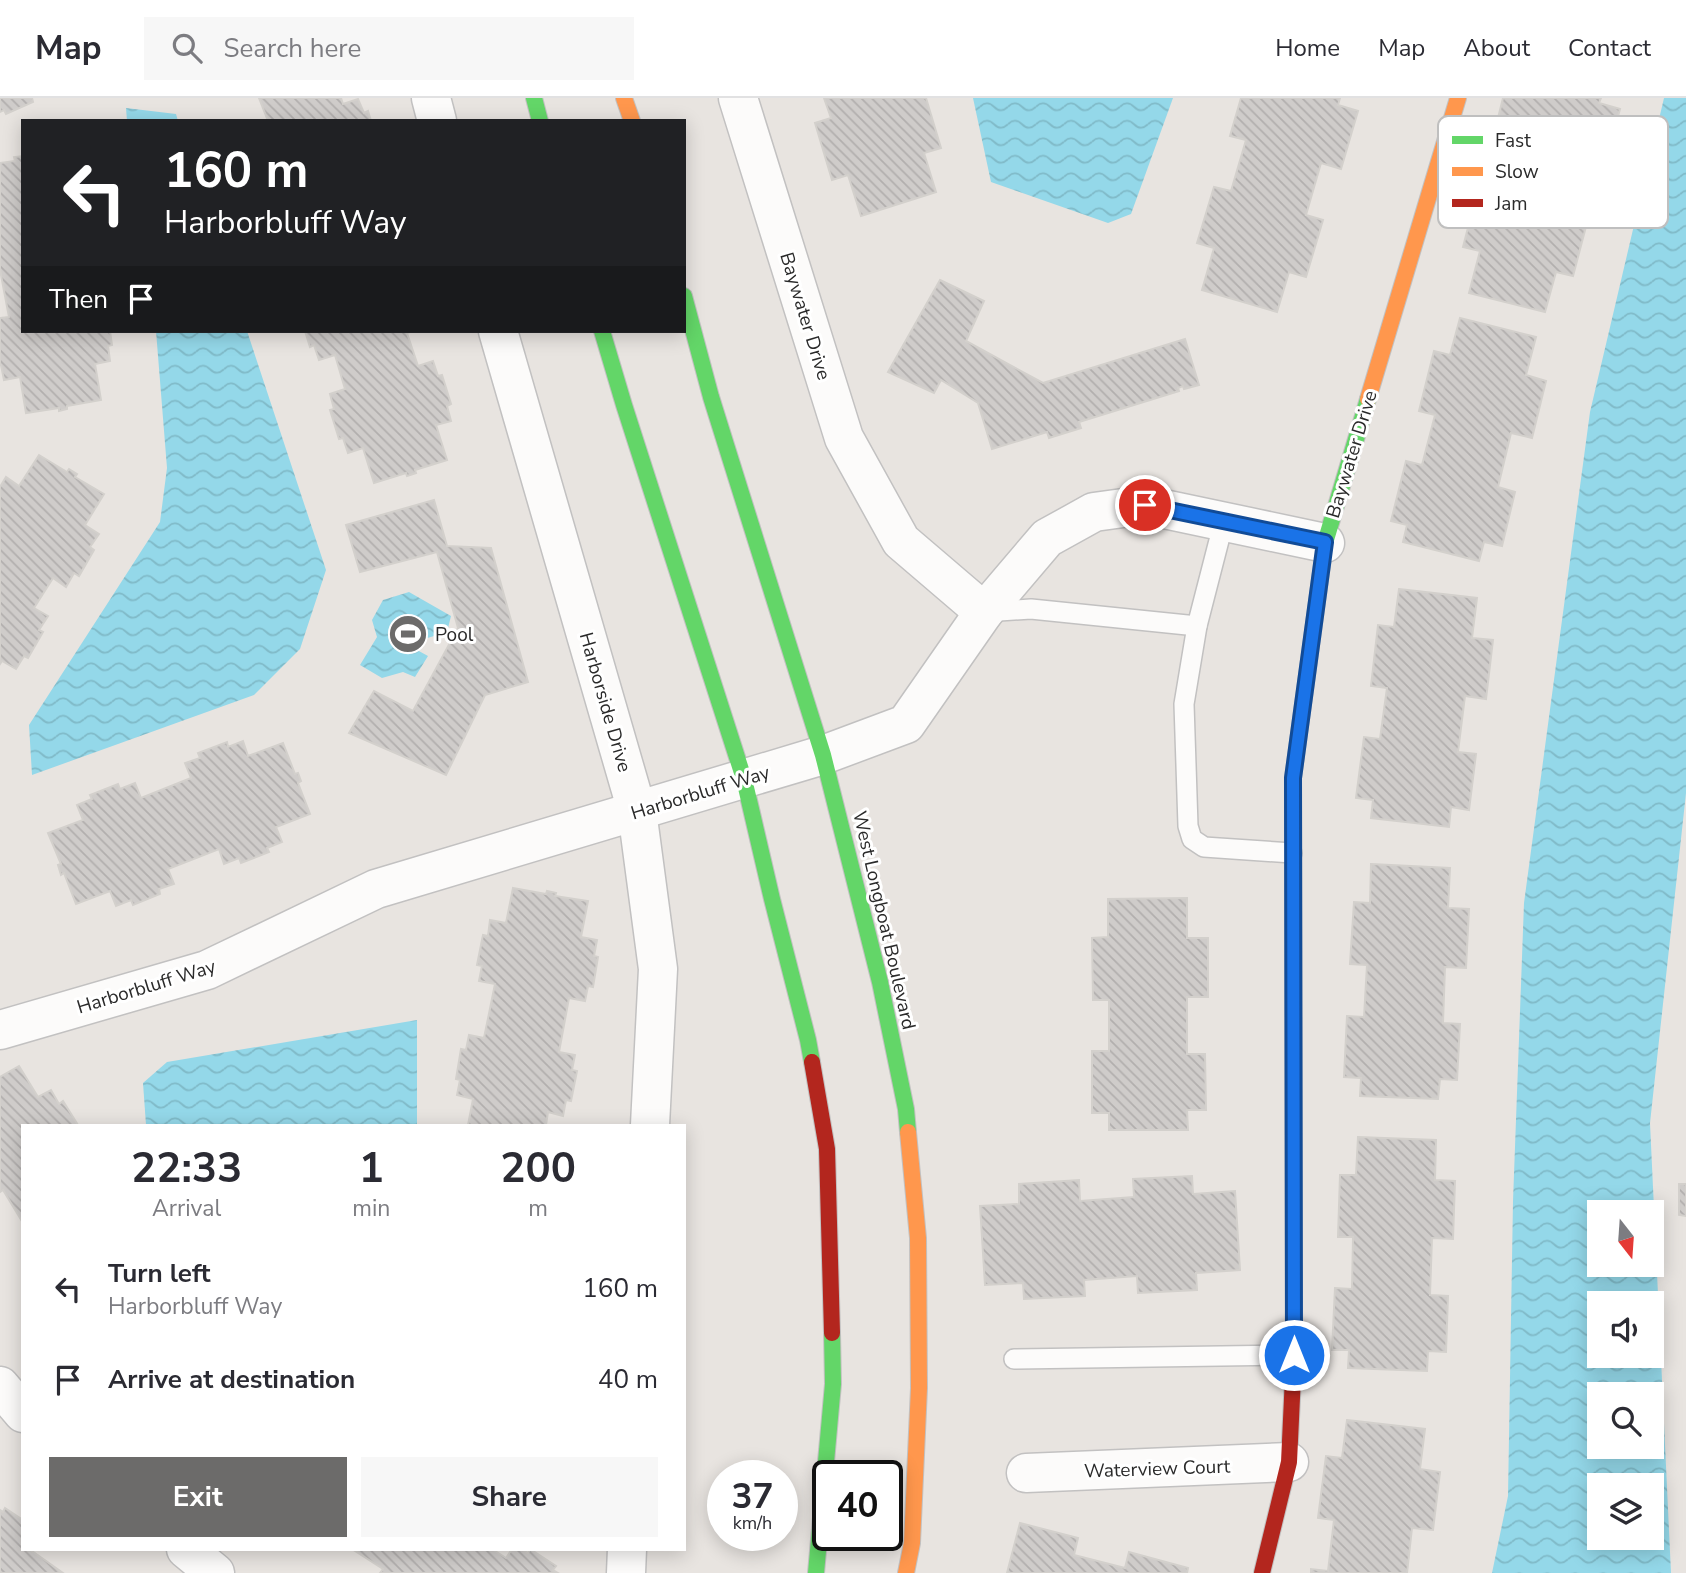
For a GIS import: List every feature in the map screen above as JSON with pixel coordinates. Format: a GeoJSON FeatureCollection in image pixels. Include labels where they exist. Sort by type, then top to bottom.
{"type":"FeatureCollection","features":[{"type":"Feature","properties":{"kind":"street"},"geometry":{"type":"LineString","coordinates":[[431,98],[436,119]]}},
{"type":"Feature","properties":{"kind":"street"},"geometry":{"type":"LineString","coordinates":[[534,98],[539,119]]}},
{"type":"Feature","properties":{"kind":"street"},"geometry":{"type":"LineString","coordinates":[[624,98],[631,119]]}},
{"type":"Feature","properties":{"kind":"street","name":"Baywater Drive"},"geometry":{"type":"LineString","coordinates":[[738,98],[844,438],[901,541],[984,612]]}},
{"type":"Feature","properties":{"kind":"street","name":"Baywater Drive"},"geometry":{"type":"LineString","coordinates":[[1453,116],[1458,98]]}},
{"type":"Feature","properties":{"kind":"street","name":"Baywater Drive"},"geometry":{"type":"LineString","coordinates":[[1262,1573],[1289,1462],[1294,1355],[1293,778],[1325,542],[1438,165]]}},
{"type":"Feature","properties":{"kind":"street","name":"West Longboat Boulevard"},"geometry":{"type":"LineString","coordinates":[[686,303],[711,397],[823,755],[880,982],[906,1109],[918,1238],[919,1388],[912,1543],[906,1573]]}},
{"type":"Feature","properties":{"kind":"street","name":"Harborside Drive"},"geometry":{"type":"LineString","coordinates":[[499,333],[638,811],[658,969],[650,1124]]}},
{"type":"Feature","properties":{"kind":"street"},"geometry":{"type":"LineString","coordinates":[[603,333],[744,779],[808,1040],[827,1149],[833,1384],[816,1573]]}},
{"type":"Feature","properties":{"kind":"street","name":"Harborbluff Way"},"geometry":{"type":"LineString","coordinates":[[0,1030],[207,970],[376,889],[823,755],[906,724],[984,612],[1047,538],[1094,512],[1145,505],[1325,542]]}},
{"type":"Feature","properties":{"kind":"street"},"geometry":{"type":"LineString","coordinates":[[0,1386],[21,1411]]}},
{"type":"Feature","properties":{"kind":"street","name":"Waterview Court"},"geometry":{"type":"LineString","coordinates":[[1026,1473],[1289,1462]]}},
{"type":"Feature","properties":{"kind":"street"},"geometry":{"type":"LineString","coordinates":[[188,1551],[215,1573]]}},
{"type":"Feature","properties":{"kind":"street"},"geometry":{"type":"LineString","coordinates":[[626,1573],[628,1551]]}},
{"type":"Feature","properties":{"kind":"lane"},"geometry":{"type":"LineString","coordinates":[[1224,521],[1197,626],[1184,704],[1188,826],[1192,839],[1204,847],[1293,853]]}},
{"type":"Feature","properties":{"kind":"lane"},"geometry":{"type":"LineString","coordinates":[[984,612],[1031,609],[1197,626]]}},
{"type":"Feature","properties":{"kind":"lane"},"geometry":{"type":"LineString","coordinates":[[1014,1359],[1294,1355]]}},
{"type":"Feature","properties":{"kind":"water"},"geometry":{"type":"Polygon","coordinates":[[[973,98],[1173,98],[1131,214],[1108,223],[991,182],[973,98]]]}},
{"type":"Feature","properties":{"kind":"water"},"geometry":{"type":"Polygon","coordinates":[[[1664,98],[1686,98],[1686,793],[1650,1123],[1654,1200],[1587,1200],[1587,1278],[1657,1278],[1658,1291],[1587,1291],[1587,1368],[1661,1368],[1662,1382],[1587,1382],[1587,1459],[1664,1459],[1664,1423],[1671,1573],[1492,1573],[1508,1496],[1513,1201],[1524,903],[1590,412],[1633,228],[1668,228],[1668,116],[1660,116],[1664,98]]]}},
{"type":"Feature","properties":{"kind":"water"},"geometry":{"type":"Polygon","coordinates":[[[126,108],[176,114],[177,119],[127,119],[126,108]]]}},
{"type":"Feature","properties":{"kind":"water"},"geometry":{"type":"Polygon","coordinates":[[[156,333],[248,333],[326,570],[300,649],[254,695],[32,775],[29,725],[160,522],[167,468],[156,333]]]}},
{"type":"Feature","properties":{"kind":"water","name":"Pool"},"geometry":{"type":"Polygon","coordinates":[[[409,592],[451,616],[447,632],[421,640],[417,650],[428,656],[415,677],[403,672],[382,678],[360,665],[377,637],[372,620],[383,600],[409,592]]]}},
{"type":"Feature","properties":{"kind":"water"},"geometry":{"type":"Polygon","coordinates":[[[417,1020],[417,1124],[146,1124],[143,1083],[167,1062],[417,1020]]]}},
{"type":"Feature","properties":{"kind":"building"},"geometry":{"type":"Polygon","coordinates":[[[0,98],[32,98],[33,102],[6,114],[4,110],[0,112],[0,98]]]}},
{"type":"Feature","properties":{"kind":"building"},"geometry":{"type":"Polygon","coordinates":[[[259,98],[341,98],[343,104],[358,99],[364,113],[368,111],[370,119],[267,119],[259,98]]]}},
{"type":"Feature","properties":{"kind":"building"},"geometry":{"type":"Polygon","coordinates":[[[824,98],[926,98],[941,148],[924,153],[936,192],[861,216],[848,175],[832,180],[815,123],[831,118],[824,98]]]}},
{"type":"Feature","properties":{"kind":"building"},"geometry":{"type":"Polygon","coordinates":[[[1241,98],[1340,98],[1338,105],[1358,111],[1341,169],[1321,163],[1306,215],[1323,220],[1306,277],[1289,272],[1277,312],[1202,290],[1214,248],[1197,243],[1214,187],[1231,191],[1246,140],[1230,136],[1241,98]]]}},
{"type":"Feature","properties":{"kind":"building"},"geometry":{"type":"Polygon","coordinates":[[[1503,98],[1601,98],[1599,103],[1620,109],[1618,116],[1498,116],[1503,98]]]}},
{"type":"Feature","properties":{"kind":"building"},"geometry":{"type":"Polygon","coordinates":[[[21,156],[21,333],[110,333],[112,345],[108,346],[110,361],[95,364],[101,400],[67,406],[67,409],[59,411],[59,408],[26,413],[20,377],[4,380],[0,365],[0,318],[9,317],[0,270],[0,163],[15,161],[14,157],[21,156]]]}},
{"type":"Feature","properties":{"kind":"building"},"geometry":{"type":"Polygon","coordinates":[[[1468,228],[1586,228],[1573,276],[1556,272],[1545,312],[1469,293],[1480,251],[1463,247],[1468,228]]]}},
{"type":"Feature","properties":{"kind":"building"},"geometry":{"type":"Polygon","coordinates":[[[940,280],[984,301],[966,341],[1043,383],[1185,339],[1199,385],[1184,389],[1183,386],[1178,388],[1179,391],[1079,422],[1081,428],[1049,438],[1047,432],[992,449],[978,403],[941,380],[934,393],[888,372],[940,280]]]}},
{"type":"Feature","properties":{"kind":"building"},"geometry":{"type":"Polygon","coordinates":[[[1460,318],[1536,337],[1526,375],[1546,381],[1532,438],[1511,433],[1498,487],[1515,492],[1502,546],[1484,542],[1479,561],[1403,542],[1407,525],[1391,521],[1406,461],[1422,465],[1435,415],[1419,411],[1434,351],[1450,355],[1460,318]]]}},
{"type":"Feature","properties":{"kind":"building"},"geometry":{"type":"Polygon","coordinates":[[[306,333],[407,333],[418,366],[433,361],[438,376],[442,375],[451,404],[447,406],[451,421],[436,425],[447,460],[415,470],[416,473],[407,476],[406,473],[374,483],[363,448],[348,453],[343,438],[339,439],[330,410],[334,409],[330,394],[345,389],[335,355],[319,360],[314,345],[310,347],[306,333]]]}},
{"type":"Feature","properties":{"kind":"building"},"geometry":{"type":"Polygon","coordinates":[[[39,455],[67,472],[69,469],[77,474],[75,477],[104,494],[85,525],[99,534],[90,547],[94,550],[79,576],[74,573],[66,587],[53,578],[34,608],[48,616],[39,630],[43,632],[28,658],[24,656],[16,669],[2,661],[0,664],[0,487],[6,477],[19,486],[39,455]]]}},
{"type":"Feature","properties":{"kind":"building"},"geometry":{"type":"Polygon","coordinates":[[[434,500],[447,546],[491,548],[528,682],[485,695],[446,775],[349,733],[374,691],[413,711],[458,628],[437,552],[360,572],[346,525],[434,500]]]}},
{"type":"Feature","properties":{"kind":"building"},"geometry":{"type":"Polygon","coordinates":[[[1399,589],[1477,598],[1472,638],[1493,640],[1486,699],[1465,696],[1458,752],[1476,754],[1469,810],[1451,807],[1449,827],[1371,818],[1373,800],[1356,798],[1364,737],[1380,739],[1387,688],[1371,686],[1378,625],[1394,627],[1399,589]]]}},
{"type":"Feature","properties":{"kind":"building"},"geometry":{"type":"Polygon","coordinates":[[[243,741],[248,756],[283,743],[295,774],[298,773],[301,781],[298,783],[310,814],[276,827],[282,842],[267,848],[269,852],[241,863],[239,858],[224,864],[219,849],[168,869],[174,884],[159,889],[160,894],[133,905],[131,900],[116,906],[110,891],[76,904],[64,873],[61,875],[58,865],[61,864],[48,833],[83,820],[77,805],[92,799],[90,795],[118,784],[120,789],[135,783],[141,798],[191,778],[185,763],[200,758],[198,753],[227,742],[228,747],[243,741]]]}},
{"type":"Feature","properties":{"kind":"building"},"geometry":{"type":"Polygon","coordinates":[[[1371,864],[1450,868],[1448,908],[1469,909],[1466,968],[1445,967],[1443,1023],[1460,1024],[1457,1080],[1440,1079],[1438,1099],[1360,1096],[1361,1078],[1344,1077],[1347,1016],[1364,1017],[1367,965],[1350,964],[1354,902],[1370,903],[1371,864]]]}},
{"type":"Feature","properties":{"kind":"building"},"geometry":{"type":"Polygon","coordinates":[[[513,888],[546,894],[547,891],[556,893],[555,896],[588,901],[581,937],[597,940],[594,956],[598,957],[593,987],[588,986],[585,1001],[569,998],[559,1052],[575,1055],[572,1070],[577,1071],[571,1101],[566,1100],[563,1116],[548,1112],[546,1124],[468,1124],[473,1099],[457,1095],[460,1080],[456,1079],[461,1049],[466,1050],[469,1035],[484,1038],[495,984],[479,981],[482,966],[477,965],[483,935],[488,936],[490,920],[506,923],[513,888]]]}},
{"type":"Feature","properties":{"kind":"building"},"geometry":{"type":"Polygon","coordinates":[[[1187,898],[1187,938],[1208,938],[1208,997],[1187,997],[1187,1054],[1205,1054],[1206,1110],[1187,1110],[1188,1130],[1109,1130],[1109,1113],[1092,1113],[1092,1051],[1109,1051],[1109,1000],[1093,1000],[1092,938],[1108,937],[1108,899],[1187,898]]]}},
{"type":"Feature","properties":{"kind":"building"},"geometry":{"type":"Polygon","coordinates":[[[19,1066],[38,1097],[51,1090],[59,1104],[63,1101],[77,1124],[21,1124],[21,1220],[3,1190],[0,1192],[0,1077],[19,1066]]]}},
{"type":"Feature","properties":{"kind":"building"},"geometry":{"type":"Polygon","coordinates":[[[1358,1137],[1436,1140],[1435,1180],[1455,1181],[1453,1239],[1432,1238],[1430,1295],[1448,1296],[1446,1352],[1428,1351],[1427,1371],[1348,1368],[1349,1350],[1332,1350],[1335,1288],[1352,1289],[1353,1237],[1338,1237],[1340,1175],[1356,1175],[1358,1137]]]}},
{"type":"Feature","properties":{"kind":"building"},"geometry":{"type":"Polygon","coordinates":[[[1192,1176],[1193,1194],[1235,1191],[1240,1270],[1196,1273],[1197,1290],[1138,1293],[1137,1276],[1084,1280],[1085,1296],[1024,1299],[1023,1283],[985,1285],[980,1206],[1019,1204],[1019,1184],[1079,1180],[1080,1201],[1134,1197],[1133,1179],[1192,1176]]]}},
{"type":"Feature","properties":{"kind":"building"},"geometry":{"type":"Polygon","coordinates":[[[1679,1184],[1686,1184],[1686,1216],[1679,1215],[1679,1184]]]}},
{"type":"Feature","properties":{"kind":"building"},"geometry":{"type":"Polygon","coordinates":[[[1347,1420],[1425,1429],[1420,1469],[1440,1472],[1433,1530],[1412,1528],[1407,1573],[1311,1573],[1311,1569],[1328,1571],[1334,1520],[1318,1518],[1326,1456],[1342,1458],[1347,1420]]]}},
{"type":"Feature","properties":{"kind":"building"},"geometry":{"type":"Polygon","coordinates":[[[5,1508],[21,1519],[21,1551],[32,1551],[63,1573],[0,1573],[0,1510],[3,1512],[5,1508]]]}},
{"type":"Feature","properties":{"kind":"building"},"geometry":{"type":"Polygon","coordinates":[[[1020,1523],[1078,1538],[1074,1555],[1125,1568],[1129,1552],[1188,1568],[1187,1573],[1007,1573],[1020,1523]]]}},
{"type":"Feature","properties":{"kind":"building"},"geometry":{"type":"Polygon","coordinates":[[[355,1551],[495,1551],[506,1558],[511,1551],[533,1551],[556,1566],[553,1570],[558,1573],[380,1573],[383,1569],[355,1551]]]}},
{"type":"Feature","properties":{"kind":"traffic: fast"},"geometry":{"type":"LineString","coordinates":[[534,98],[539,119]]}},
{"type":"Feature","properties":{"kind":"traffic: fast"},"geometry":{"type":"LineString","coordinates":[[686,303],[711,397],[823,755],[880,982],[906,1109],[908,1132]]}},
{"type":"Feature","properties":{"kind":"traffic: fast"},"geometry":{"type":"LineString","coordinates":[[603,333],[744,779],[812,1062]]}},
{"type":"Feature","properties":{"kind":"traffic: fast"},"geometry":{"type":"LineString","coordinates":[[1294,1262],[1293,778],[1325,543],[1368,399]]}},
{"type":"Feature","properties":{"kind":"traffic: fast"},"geometry":{"type":"LineString","coordinates":[[816,1573],[833,1384],[832,1333]]}},
{"type":"Feature","properties":{"kind":"traffic: slow"},"geometry":{"type":"LineString","coordinates":[[624,98],[631,119]]}},
{"type":"Feature","properties":{"kind":"traffic: slow"},"geometry":{"type":"LineString","coordinates":[[1453,116],[1458,98]]}},
{"type":"Feature","properties":{"kind":"traffic: slow"},"geometry":{"type":"LineString","coordinates":[[1368,399],[1438,165]]}},
{"type":"Feature","properties":{"kind":"traffic: slow"},"geometry":{"type":"LineString","coordinates":[[906,1573],[912,1543],[919,1388],[918,1238],[908,1132]]}},
{"type":"Feature","properties":{"kind":"traffic: jam"},"geometry":{"type":"LineString","coordinates":[[812,1062],[827,1149],[832,1333]]}},
{"type":"Feature","properties":{"kind":"traffic: jam"},"geometry":{"type":"LineString","coordinates":[[1262,1573],[1289,1462],[1294,1355],[1294,1262]]}},
{"type":"Feature","properties":{"kind":"place","name":"Pool"},"geometry":{"type":"Point","coordinates":[408,634]}},
{"type":"Feature","properties":{"kind":"route"},"geometry":{"type":"LineString","coordinates":[[1145,505],[1325,542],[1293,778],[1294,1355]]}}]}
